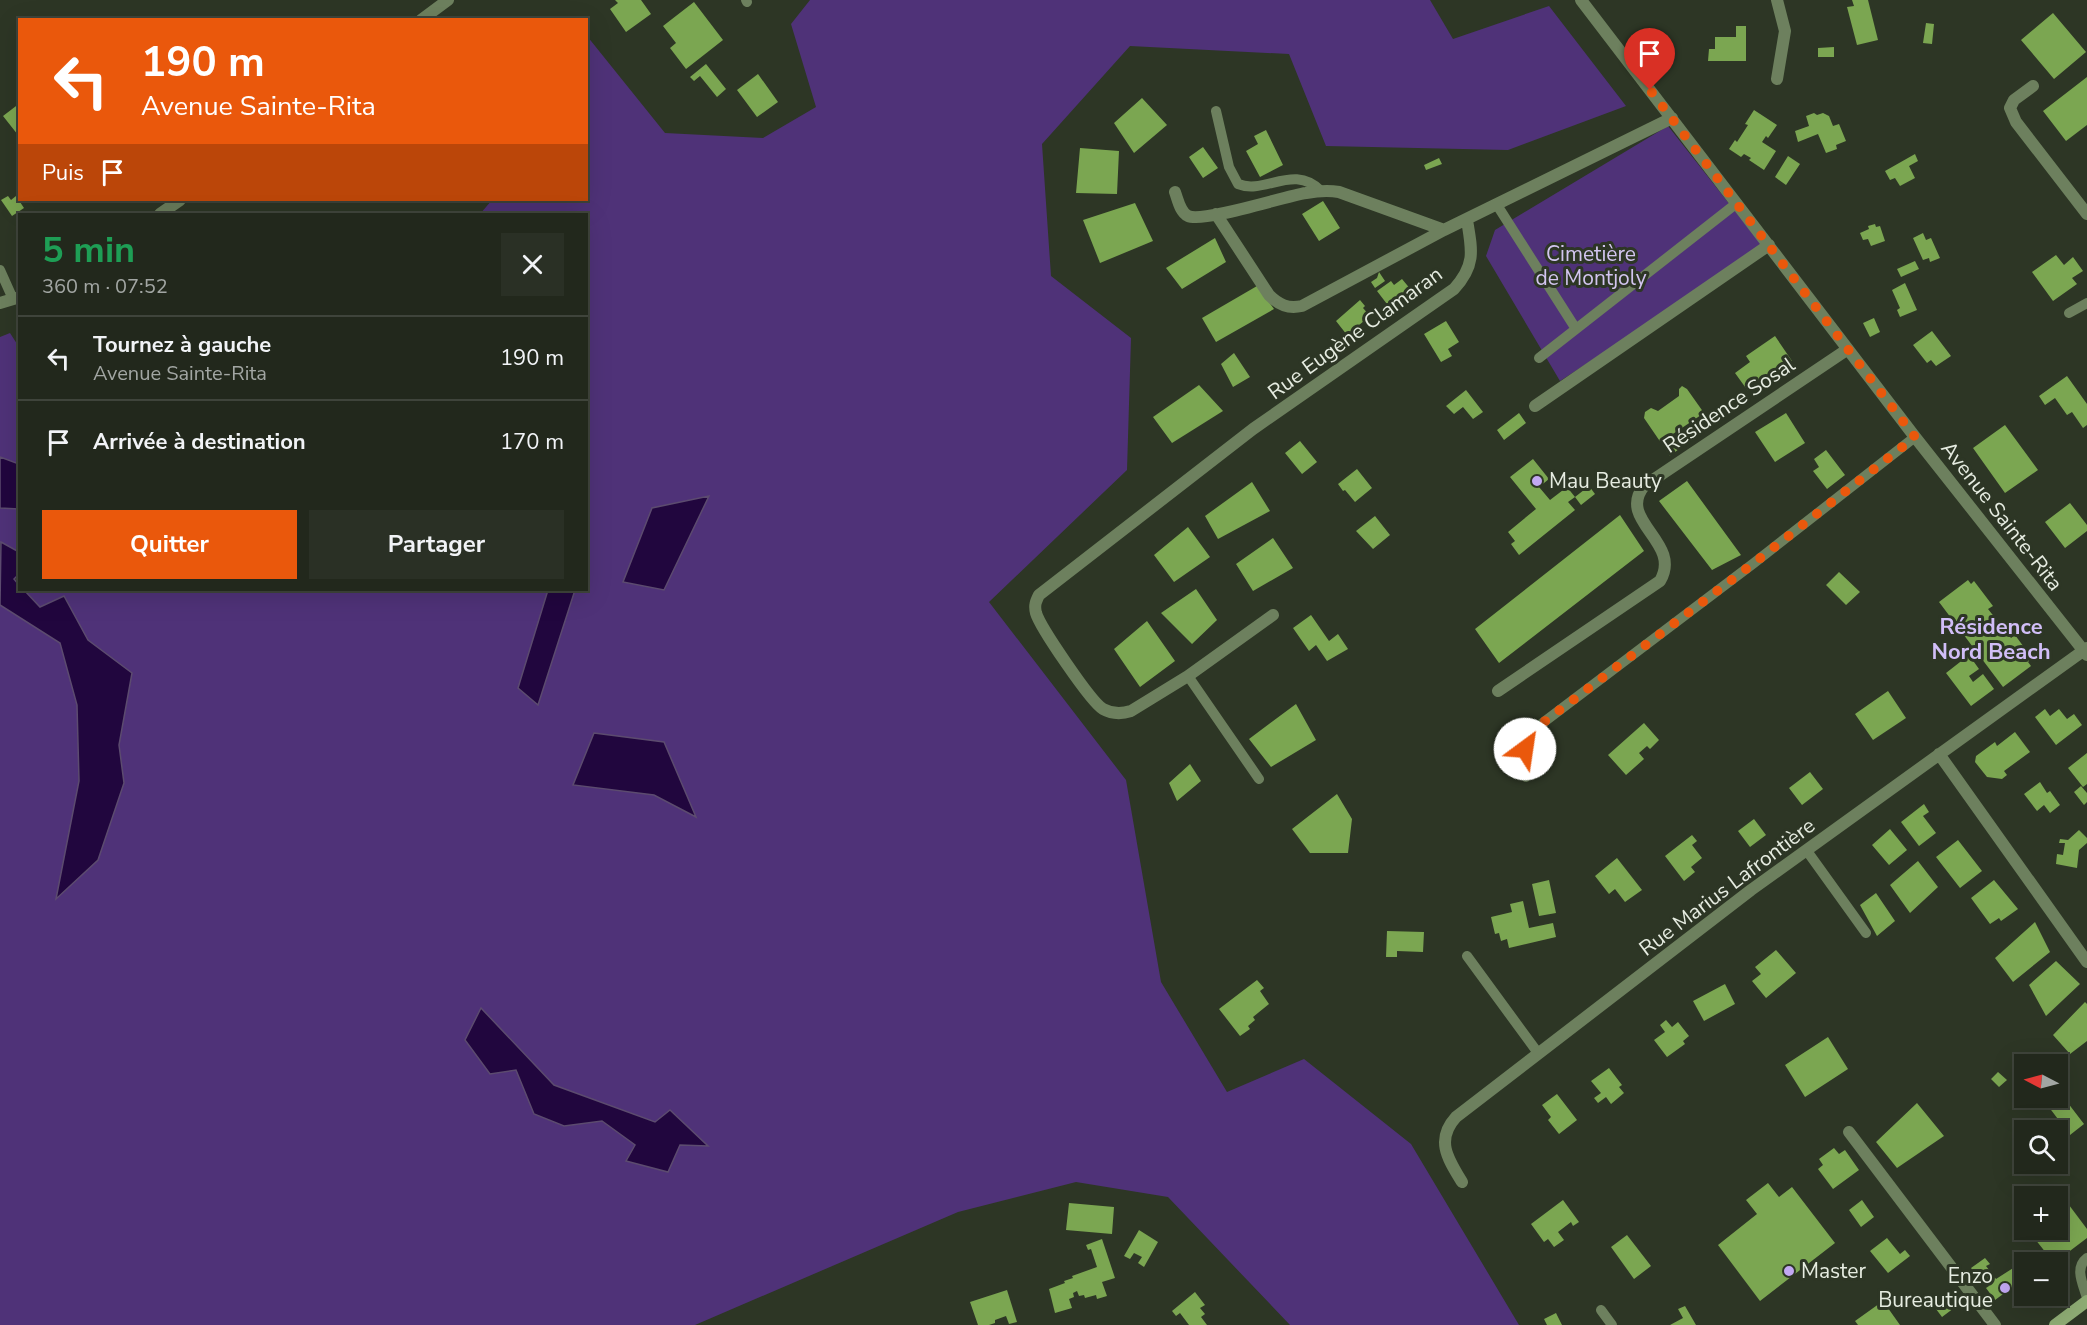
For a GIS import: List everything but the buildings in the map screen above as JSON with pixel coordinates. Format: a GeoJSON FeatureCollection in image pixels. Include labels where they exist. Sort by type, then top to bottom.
{"type":"FeatureCollection","features":[{"type":"Feature","properties":{"kind":"main road"},"geometry":{"type":"LineString","coordinates":[[2055,1325],[2087,1299]]}},
{"type":"Feature","properties":{"kind":"street"},"geometry":{"type":"LineString","coordinates":[[425,18],[448,0]]}},
{"type":"Feature","properties":{"kind":"street"},"geometry":{"type":"LineString","coordinates":[[1777,0],[1785,31],[1777,79]]}},
{"type":"Feature","properties":{"kind":"street","name":"Avenue Sainte-Rita"},"geometry":{"type":"LineString","coordinates":[[1583,1],[1915,437],[2086,651]]}},
{"type":"Feature","properties":{"kind":"street"},"geometry":{"type":"LineString","coordinates":[[2033,86],[2014,100],[2010,108],[2016,122],[2087,214]]}},
{"type":"Feature","properties":{"kind":"street"},"geometry":{"type":"LineString","coordinates":[[1216,214],[1269,295],[1280,305],[1302,306],[1444,230],[1672,118]]}},
{"type":"Feature","properties":{"kind":"street"},"geometry":{"type":"LineString","coordinates":[[1175,192],[1180,206],[1188,216],[1196,217],[1303,193],[1321,191],[1345,193],[1444,230]]}},
{"type":"Feature","properties":{"kind":"street"},"geometry":{"type":"LineString","coordinates":[[161,213],[179,201]]}},
{"type":"Feature","properties":{"kind":"street","name":"Rue Eugène Clamaran"},"geometry":{"type":"LineString","coordinates":[[1188,676],[1131,711],[1123,713],[1104,710],[1089,696],[1038,619],[1035,602],[1039,595],[1253,429],[1454,289],[1472,260],[1467,220]]}},
{"type":"Feature","properties":{"kind":"street"},"geometry":{"type":"LineString","coordinates":[[1535,406],[1769,245]]}},
{"type":"Feature","properties":{"kind":"street"},"geometry":{"type":"LineString","coordinates":[[0,303],[16,298]]}},
{"type":"Feature","properties":{"kind":"street","name":"Résidence Sosal"},"geometry":{"type":"LineString","coordinates":[[1498,691],[1660,581],[1664,570],[1664,554],[1637,509],[1637,497],[1644,486],[1848,349]]}},
{"type":"Feature","properties":{"kind":"street"},"geometry":{"type":"LineString","coordinates":[[1188,676],[1273,615]]}},
{"type":"Feature","properties":{"kind":"street","name":"Rue Marius Lafrontière"},"geometry":{"type":"LineString","coordinates":[[1462,1182],[1446,1152],[1445,1136],[1449,1124],[1456,1117],[1751,890],[2086,651]]}},
{"type":"Feature","properties":{"kind":"street"},"geometry":{"type":"LineString","coordinates":[[1940,754],[2087,962]]}},
{"type":"Feature","properties":{"kind":"street"},"geometry":{"type":"LineString","coordinates":[[1849,1132],[1995,1325]]}},
{"type":"Feature","properties":{"kind":"lane"},"geometry":{"type":"LineString","coordinates":[[1216,111],[1229,167],[1238,184],[1245,187],[1303,179],[1312,182],[1321,191]]}},
{"type":"Feature","properties":{"kind":"lane"},"geometry":{"type":"LineString","coordinates":[[1539,358],[1737,203]]}},
{"type":"Feature","properties":{"kind":"lane"},"geometry":{"type":"LineString","coordinates":[[1497,205],[1576,329]]}},
{"type":"Feature","properties":{"kind":"lane"},"geometry":{"type":"LineString","coordinates":[[0,270],[16,298]]}},
{"type":"Feature","properties":{"kind":"lane"},"geometry":{"type":"LineString","coordinates":[[2069,313],[2087,303]]}},
{"type":"Feature","properties":{"kind":"lane"},"geometry":{"type":"LineString","coordinates":[[1526,777],[1527,738],[1536,728],[1754,563],[1915,437]]}},
{"type":"Feature","properties":{"kind":"lane"},"geometry":{"type":"LineString","coordinates":[[1188,676],[1259,779]]}},
{"type":"Feature","properties":{"kind":"lane"},"geometry":{"type":"LineString","coordinates":[[1807,851],[1866,933]]}},
{"type":"Feature","properties":{"kind":"lane"},"geometry":{"type":"LineString","coordinates":[[1467,956],[1539,1053]]}},
{"type":"Feature","properties":{"kind":"lane"},"geometry":{"type":"LineString","coordinates":[[2087,1258],[2079,1268],[2087,1299]]}},
{"type":"Feature","properties":{"kind":"lane"},"geometry":{"type":"LineString","coordinates":[[1601,1310],[1612,1325]]}},
{"type":"Feature","properties":{"kind":"green space"},"geometry":{"type":"Polygon","coordinates":[[[810,0],[1430,0],[1453,39],[1549,6],[1626,106],[1508,150],[1326,146],[1289,54],[1130,46],[1042,144],[1051,276],[1131,338],[1127,470],[989,602],[1126,780],[1161,982],[1227,1092],[1304,1059],[1411,1144],[1519,1325],[1290,1325],[1168,1197],[1076,1182],[958,1212],[695,1325],[0,1325],[0,605],[60,643],[77,705],[79,781],[56,898],[124,783],[119,745],[132,673],[88,640],[64,596],[40,607],[25,591],[548,591],[518,688],[538,704],[575,591],[588,591],[588,213],[481,213],[491,201],[588,201],[588,37],[665,133],[763,138],[816,107],[791,24],[810,0]],[[664,742],[654,795],[695,816],[664,742]],[[481,1008],[516,1070],[534,1114],[564,1126],[602,1121],[635,1145],[626,1160],[680,1145],[707,1146],[655,1122],[554,1085],[481,1008]]]}},
{"type":"Feature","properties":{"kind":"green space","name":"Cimetière de Montjoly"},"geometry":{"type":"Polygon","coordinates":[[[1668,126],[1764,248],[1560,381],[1486,256],[1495,230],[1668,126]]]}},
{"type":"Feature","properties":{"kind":"green space"},"geometry":{"type":"Polygon","coordinates":[[[10,333],[18,345],[18,464],[0,457],[0,337],[10,333]]]}},
{"type":"Feature","properties":{"kind":"green space"},"geometry":{"type":"Polygon","coordinates":[[[0,508],[18,509],[18,552],[0,543],[0,508]]]}},
{"type":"Feature","properties":{"kind":"shaded area"},"geometry":{"type":"Polygon","coordinates":[[[0,457],[18,464],[18,509],[0,508],[0,457]]]}},
{"type":"Feature","properties":{"kind":"shaded area"},"geometry":{"type":"Polygon","coordinates":[[[709,496],[664,590],[623,582],[652,508],[709,496]]]}},
{"type":"Feature","properties":{"kind":"shaded area"},"geometry":{"type":"Polygon","coordinates":[[[1,542],[18,551],[18,575],[14,579],[18,584],[18,591],[25,591],[40,607],[64,596],[88,640],[132,673],[119,745],[124,783],[98,860],[56,899],[79,781],[77,705],[60,643],[0,605],[1,542]]]}},
{"type":"Feature","properties":{"kind":"shaded area"},"geometry":{"type":"Polygon","coordinates":[[[548,591],[575,591],[538,705],[518,688],[548,591]]]}},
{"type":"Feature","properties":{"kind":"shaded area"},"geometry":{"type":"Polygon","coordinates":[[[594,733],[664,742],[696,817],[654,795],[573,785],[594,733]]]}},
{"type":"Feature","properties":{"kind":"shaded area"},"geometry":{"type":"Polygon","coordinates":[[[481,1008],[554,1085],[655,1122],[670,1110],[708,1146],[680,1145],[668,1172],[626,1161],[635,1145],[602,1121],[564,1126],[534,1114],[516,1070],[490,1074],[465,1040],[481,1008]]]}},
{"type":"Feature","properties":{"kind":"place","name":"Mau Beauty"},"geometry":{"type":"Point","coordinates":[1537,481]}},
{"type":"Feature","properties":{"kind":"place","name":"Master"},"geometry":{"type":"Point","coordinates":[1789,1271]}},
{"type":"Feature","properties":{"kind":"place","name":"Enzo Bureautique"},"geometry":{"type":"Point","coordinates":[2005,1288]}},
{"type":"Feature","properties":{"kind":"district","name":"Résidence Nord Beach"},"geometry":{"type":"Point","coordinates":[1991,638]}},
{"type":"Feature","properties":{"kind":"route"},"geometry":{"type":"LineString","coordinates":[[1525,749],[1527,738],[1536,728],[1754,563],[1915,437],[1650,90]]}}]}
